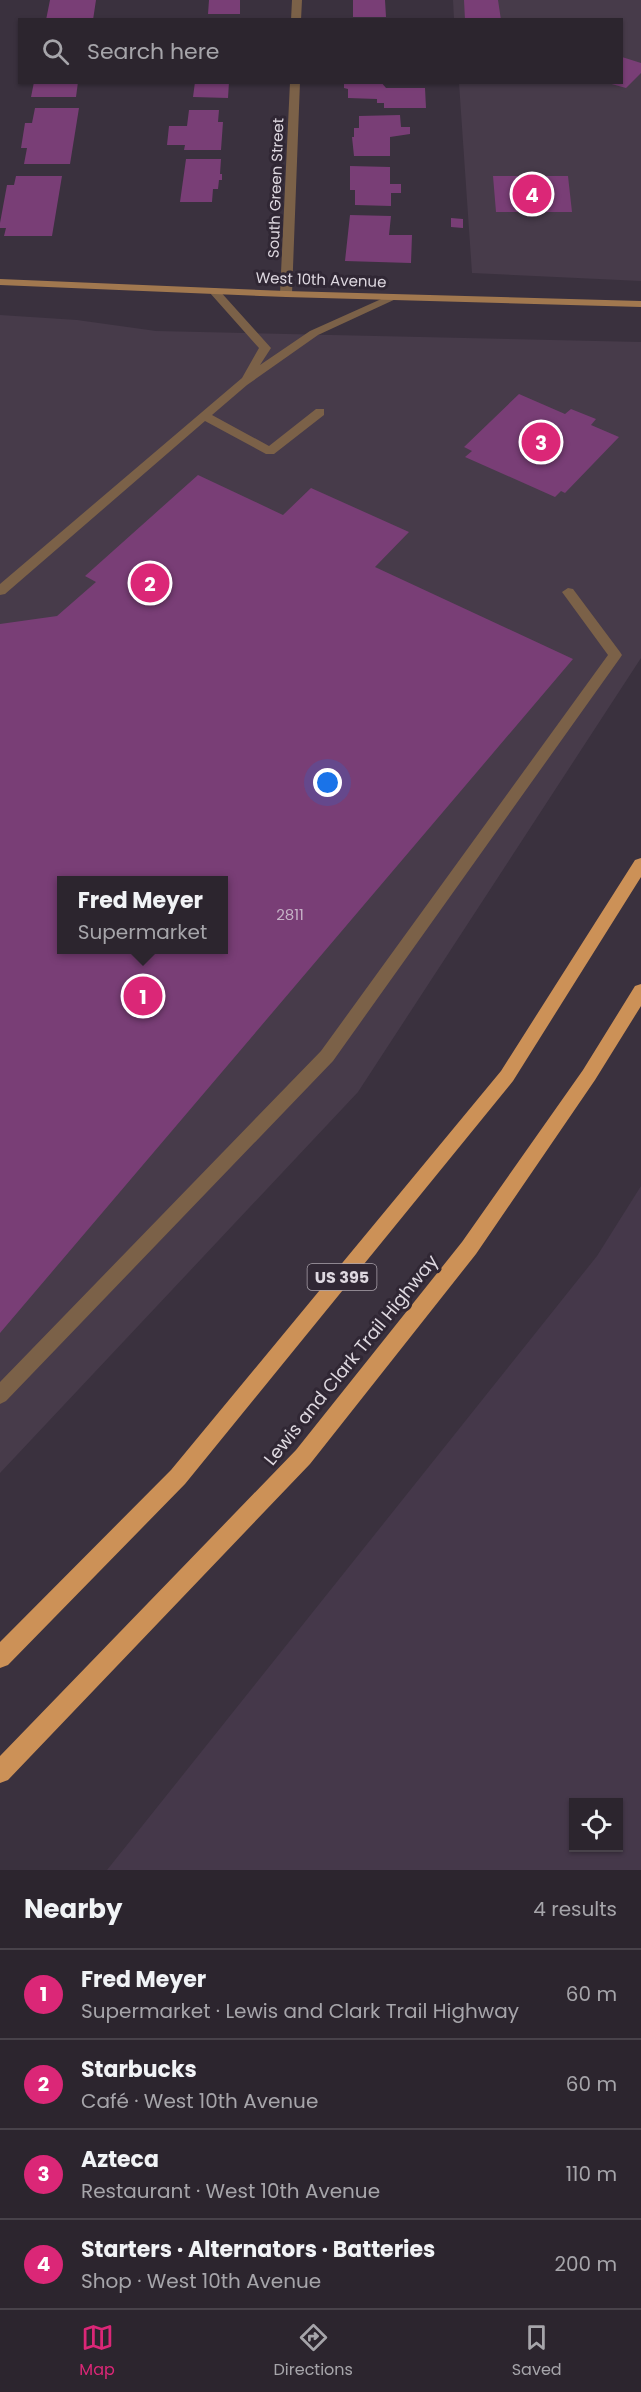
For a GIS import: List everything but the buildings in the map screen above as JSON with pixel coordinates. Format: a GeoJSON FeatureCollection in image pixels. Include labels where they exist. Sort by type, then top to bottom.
{"type":"FeatureCollection","features":[{"type":"Feature","properties":{"kind":"highway","name":"US 395"},"geometry":{"type":"LineString","coordinates":[[0,1657],[178,1477],[507,1076],[641,864]]}},
{"type":"Feature","properties":{"kind":"highway","name":"Lewis and Clark Trail Highway"},"geometry":{"type":"LineString","coordinates":[[0,1773],[303,1457],[469,1248],[589,1075],[641,991]]}},
{"type":"Feature","properties":{"kind":"main road","name":"West 10th Avenue"},"geometry":{"type":"LineString","coordinates":[[0,282],[392,298],[641,304]]}},
{"type":"Feature","properties":{"kind":"street"},"geometry":{"type":"LineString","coordinates":[[296,18],[297,0]]}},
{"type":"Feature","properties":{"kind":"street","name":"South Green Street"},"geometry":{"type":"LineString","coordinates":[[286,294],[295,84]]}},
{"type":"Feature","properties":{"kind":"street"},"geometry":{"type":"LineString","coordinates":[[214,291],[265,348],[243,382]]}},
{"type":"Feature","properties":{"kind":"street"},"geometry":{"type":"LineString","coordinates":[[0,591],[243,382],[314,333],[392,298]]}},
{"type":"Feature","properties":{"kind":"street"},"geometry":{"type":"LineString","coordinates":[[204,416],[270,451],[320,412]]}},
{"type":"Feature","properties":{"kind":"street"},"geometry":{"type":"LineString","coordinates":[[0,1395],[327,1056],[615,655],[568,592]]}},
{"type":"Feature","properties":{"kind":"shaded area"},"geometry":{"type":"Polygon","coordinates":[[[453,0],[641,0],[641,281],[472,273],[459,84],[623,84],[623,18],[454,18],[453,0]]]}},
{"type":"Feature","properties":{"kind":"shaded area"},"geometry":{"type":"Polygon","coordinates":[[[0,315],[77,320],[156,331],[641,342],[641,658],[358,1092],[0,1473],[0,315]]]}},
{"type":"Feature","properties":{"kind":"shaded area"},"geometry":{"type":"Polygon","coordinates":[[[641,1186],[641,1870],[107,1870],[597,1256],[641,1186]]]}},
{"type":"Feature","properties":{"kind":"place","name":"Starters · Alternators · Batteries"},"geometry":{"type":"Point","coordinates":[532,194]}},
{"type":"Feature","properties":{"kind":"place","name":"Azteca"},"geometry":{"type":"Point","coordinates":[541,442]}},
{"type":"Feature","properties":{"kind":"place","name":"Starbucks"},"geometry":{"type":"Point","coordinates":[150,583]}},
{"type":"Feature","properties":{"kind":"place","name":"Fred Meyer"},"geometry":{"type":"Point","coordinates":[143,996]}}]}
